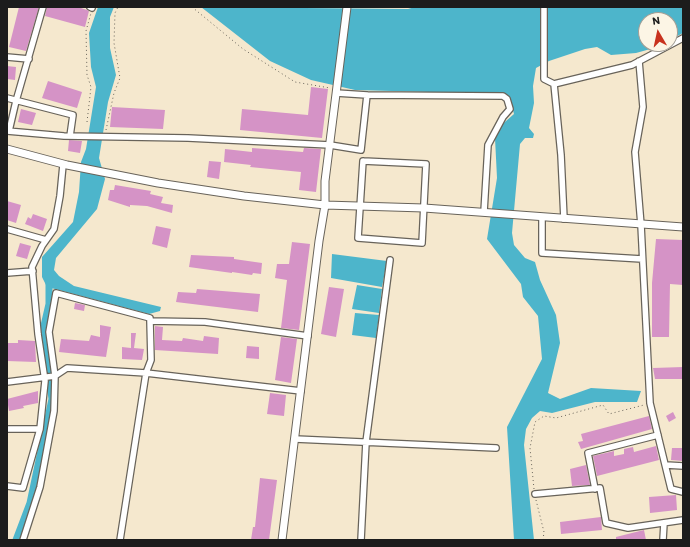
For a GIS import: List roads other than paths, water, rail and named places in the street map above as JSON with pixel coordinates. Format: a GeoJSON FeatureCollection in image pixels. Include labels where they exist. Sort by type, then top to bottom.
{"type":"FeatureCollection","features":[{"type":"Feature","properties":{"kind":"street"},"geometry":{"type":"LineString","coordinates":[[43,7],[8,131],[70,136],[188,138],[330,145],[361,150]]}},
{"type":"Feature","properties":{"kind":"street"},"geometry":{"type":"LineString","coordinates":[[282,540],[319,241],[325,205],[325,181],[348,7]]}},
{"type":"Feature","properties":{"kind":"street"},"geometry":{"type":"LineString","coordinates":[[544,7],[544,79],[554,84],[632,65],[683,38]]}},
{"type":"Feature","properties":{"kind":"street"},"geometry":{"type":"LineString","coordinates":[[7,57],[29,59]]}},
{"type":"Feature","properties":{"kind":"street"},"geometry":{"type":"LineString","coordinates":[[639,61],[643,107],[635,152],[641,225],[650,403],[671,489],[683,492]]}},
{"type":"Feature","properties":{"kind":"street"},"geometry":{"type":"LineString","coordinates":[[554,84],[561,154],[564,219]]}},
{"type":"Feature","properties":{"kind":"street"},"geometry":{"type":"LineString","coordinates":[[337,91],[367,95],[503,96],[507,99],[510,109],[503,117],[488,145],[484,212]]}},
{"type":"Feature","properties":{"kind":"street"},"geometry":{"type":"LineString","coordinates":[[363,161],[426,164],[422,243],[358,238],[363,161],[361,150],[367,95]]}},
{"type":"Feature","properties":{"kind":"street"},"geometry":{"type":"LineString","coordinates":[[7,98],[73,115],[70,136]]}},
{"type":"Feature","properties":{"kind":"street"},"geometry":{"type":"LineString","coordinates":[[7,149],[65,165],[158,184],[325,205],[424,208],[683,228]]}},
{"type":"Feature","properties":{"kind":"street"},"geometry":{"type":"LineString","coordinates":[[7,486],[23,488],[40,429],[44,377],[38,334],[32,267],[46,240],[54,229],[65,165]]}},
{"type":"Feature","properties":{"kind":"street"},"geometry":{"type":"LineString","coordinates":[[542,218],[542,253],[642,259]]}},
{"type":"Feature","properties":{"kind":"street"},"geometry":{"type":"LineString","coordinates":[[7,229],[46,240]]}},
{"type":"Feature","properties":{"kind":"street"},"geometry":{"type":"LineString","coordinates":[[361,540],[366,442],[390,260]]}},
{"type":"Feature","properties":{"kind":"street"},"geometry":{"type":"LineString","coordinates":[[7,273],[33,271]]}},
{"type":"Feature","properties":{"kind":"street"},"geometry":{"type":"LineString","coordinates":[[23,540],[40,487],[54,411],[55,376],[49,332],[56,293],[150,318],[151,360],[146,373],[120,540]]}},
{"type":"Feature","properties":{"kind":"street"},"geometry":{"type":"LineString","coordinates":[[150,321],[204,322],[308,336]]}},
{"type":"Feature","properties":{"kind":"street"},"geometry":{"type":"LineString","coordinates":[[7,382],[55,376],[68,368],[146,373],[301,391]]}},
{"type":"Feature","properties":{"kind":"street"},"geometry":{"type":"LineString","coordinates":[[7,429],[40,429]]}},
{"type":"Feature","properties":{"kind":"street"},"geometry":{"type":"LineString","coordinates":[[595,489],[588,453],[658,435]]}},
{"type":"Feature","properties":{"kind":"street"},"geometry":{"type":"LineString","coordinates":[[295,439],[496,448]]}},
{"type":"Feature","properties":{"kind":"street"},"geometry":{"type":"LineString","coordinates":[[666,465],[683,466]]}},
{"type":"Feature","properties":{"kind":"street"},"geometry":{"type":"LineString","coordinates":[[535,494],[600,488],[606,523],[628,528],[683,520]]}},
{"type":"Feature","properties":{"kind":"street"},"geometry":{"type":"LineString","coordinates":[[663,540],[664,523]]}},
{"type":"Feature","properties":{"kind":"water"},"geometry":{"type":"Polygon","coordinates":[[[98,7],[114,7],[110,17],[110,48],[116,75],[108,102],[99,158],[105,179],[97,209],[56,258],[54,270],[59,276],[74,286],[161,307],[160,311],[149,314],[47,287],[42,277],[42,257],[73,222],[79,192],[81,162],[86,149],[96,87],[91,67],[89,33],[98,7]]]}},
{"type":"Feature","properties":{"kind":"water"},"geometry":{"type":"Polygon","coordinates":[[[201,7],[408,9],[415,7],[683,7],[683,33],[678,36],[678,12],[638,12],[638,52],[640,52],[611,55],[597,47],[585,49],[549,61],[536,68],[533,86],[534,103],[529,128],[534,134],[533,138],[525,138],[520,144],[512,233],[514,245],[525,258],[535,262],[540,280],[556,315],[560,343],[548,393],[560,399],[591,388],[641,391],[637,402],[595,402],[552,413],[540,411],[532,418],[526,429],[524,445],[534,540],[514,540],[507,427],[542,359],[538,316],[523,297],[521,284],[487,239],[497,178],[495,138],[498,128],[514,114],[509,96],[503,94],[355,90],[311,80],[270,61],[201,7]]]}},
{"type":"Feature","properties":{"kind":"water"},"geometry":{"type":"Polygon","coordinates":[[[332,254],[387,261],[382,287],[331,278],[332,254]]]}},
{"type":"Feature","properties":{"kind":"water"},"geometry":{"type":"Polygon","coordinates":[[[357,285],[382,289],[379,313],[352,309],[357,285]]]}},
{"type":"Feature","properties":{"kind":"water"},"geometry":{"type":"Polygon","coordinates":[[[355,313],[379,315],[376,338],[352,335],[355,313]]]}},
{"type":"Feature","properties":{"kind":"waterway"},"geometry":{"type":"LineString","coordinates":[[16,540],[30,503],[52,399],[43,330],[49,304],[49,278]]}}]}
